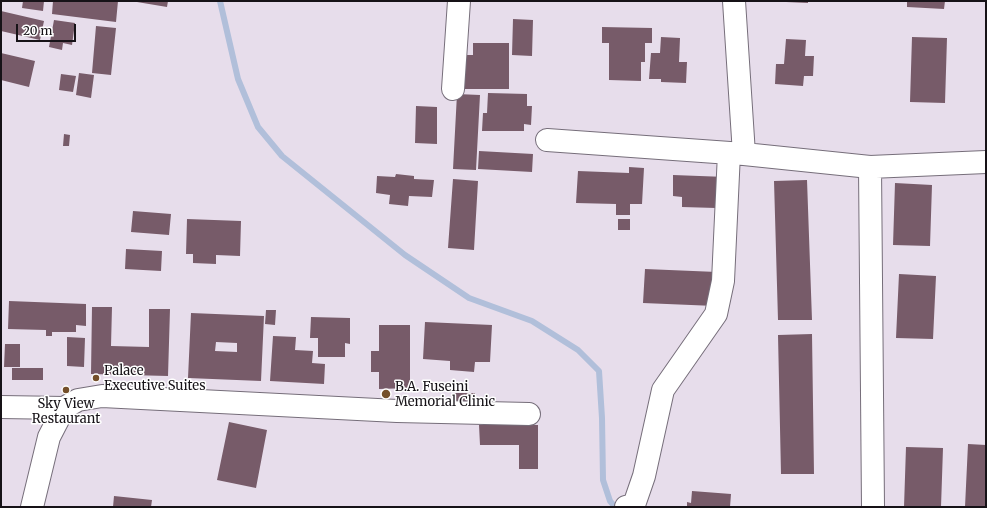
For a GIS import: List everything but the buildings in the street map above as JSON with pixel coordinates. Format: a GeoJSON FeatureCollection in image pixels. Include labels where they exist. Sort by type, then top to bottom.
{"type":"FeatureCollection","features":[{"type":"Feature","properties":{"kind":"street"},"geometry":{"type":"LineString","coordinates":[[454,89],[459,1]]}},
{"type":"Feature","properties":{"kind":"street"},"geometry":{"type":"LineString","coordinates":[[630,506],[644,476],[663,390],[716,314],[723,281],[737,154],[734,1]]}},
{"type":"Feature","properties":{"kind":"street"},"geometry":{"type":"LineString","coordinates":[[547,140],[737,154],[870,167],[986,162]]}},
{"type":"Feature","properties":{"kind":"street"},"geometry":{"type":"LineString","coordinates":[[870,167],[872,507]]}},
{"type":"Feature","properties":{"kind":"street"},"geometry":{"type":"LineString","coordinates":[[1,407],[64,408],[78,400],[102,396],[398,411],[529,414]]}},
{"type":"Feature","properties":{"kind":"street"},"geometry":{"type":"LineString","coordinates":[[32,507],[49,437],[64,408]]}},
{"type":"Feature","properties":{"kind":"waterway"},"geometry":{"type":"LineString","coordinates":[[220,1],[238,79],[258,127],[282,156],[405,255],[469,298],[532,321],[578,350],[599,371],[602,418],[603,480],[610,501],[615,507]]}},
{"type":"Feature","properties":{"kind":"place","name":"Palace Executive Suites"},"geometry":{"type":"Point","coordinates":[96,378]}},
{"type":"Feature","properties":{"kind":"place","name":"Sky View Restaurant"},"geometry":{"type":"Point","coordinates":[66,390]}},
{"type":"Feature","properties":{"kind":"place","name":"B.A. Fuseini Memorial Clinic"},"geometry":{"type":"Point","coordinates":[386,394]}}]}
